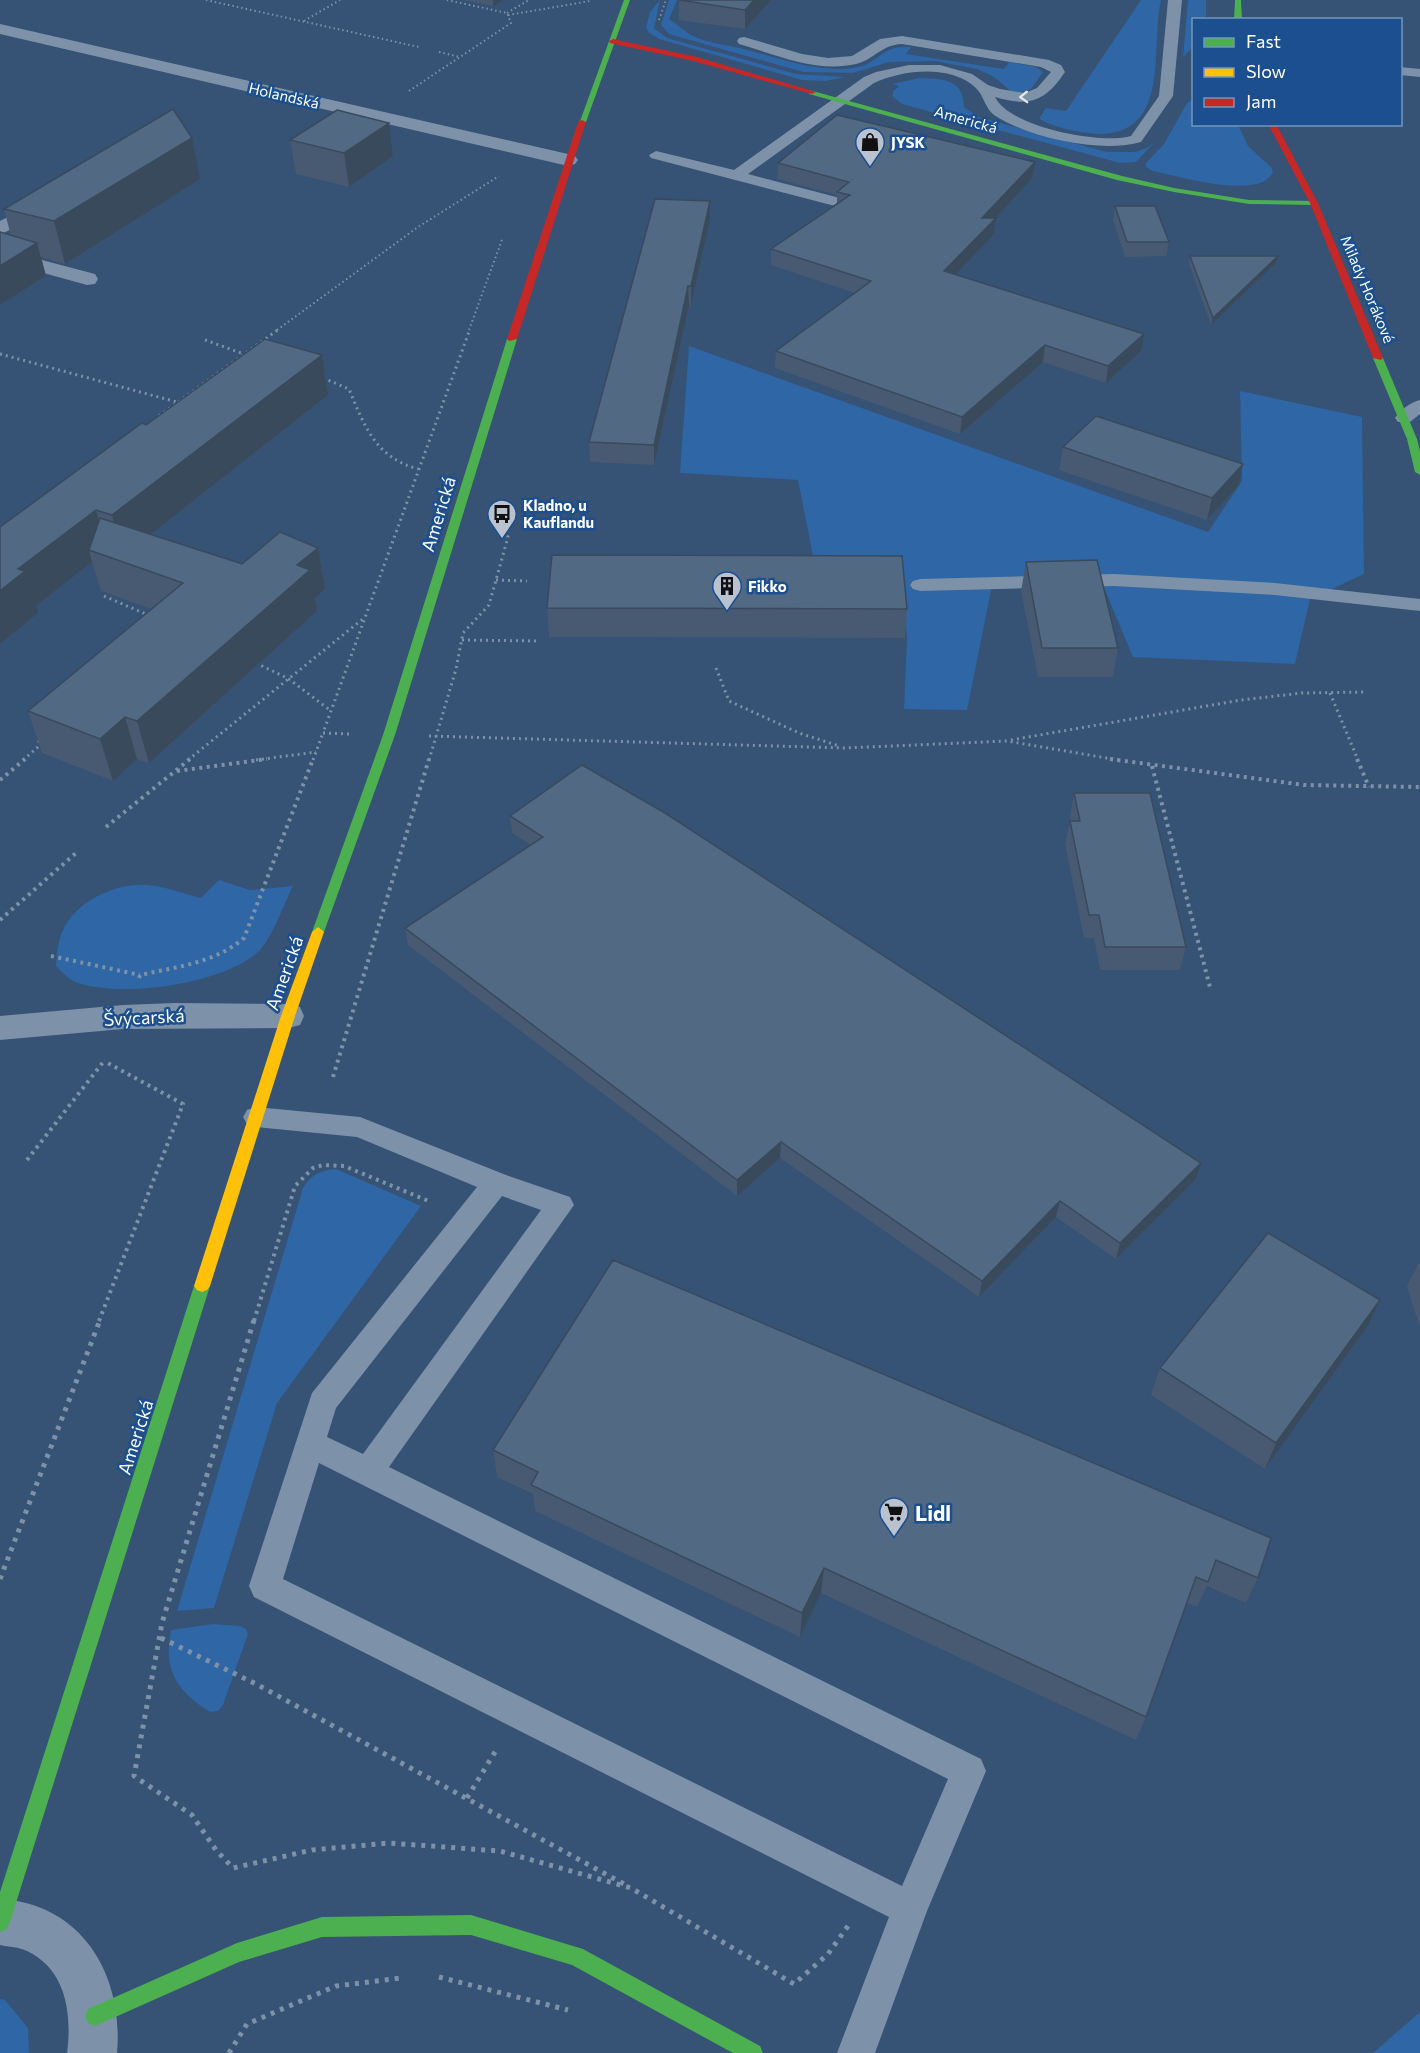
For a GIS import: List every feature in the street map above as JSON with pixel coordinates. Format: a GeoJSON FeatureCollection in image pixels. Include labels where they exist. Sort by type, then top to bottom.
{"type":"FeatureCollection","features":[{"type":"Feature","properties":{"kind":"street","name":"Americká"},"geometry":{"type":"LineString","coordinates":[[0,1922],[288,1016],[411,669],[465,487],[568,160],[627,0]]}},
{"type":"Feature","properties":{"kind":"street"},"geometry":{"type":"LineString","coordinates":[[1238,0],[1238,18]]}},
{"type":"Feature","properties":{"kind":"street","name":"Holandská"},"geometry":{"type":"LineString","coordinates":[[0,29],[568,160]]}},
{"type":"Feature","properties":{"kind":"street","name":"Americká"},"geometry":{"type":"LineString","coordinates":[[613,41],[694,59],[1046,159],[1174,190],[1249,202],[1314,203]]}},
{"type":"Feature","properties":{"kind":"street","name":"Milady Horákové"},"geometry":{"type":"LineString","coordinates":[[1273,126],[1314,203],[1404,418],[1420,472]]}},
{"type":"Feature","properties":{"kind":"street"},"geometry":{"type":"LineString","coordinates":[[0,229],[68,190]]}},
{"type":"Feature","properties":{"kind":"street"},"geometry":{"type":"LineString","coordinates":[[0,255],[87,279]]}},
{"type":"Feature","properties":{"kind":"street","name":"Švýcarská"},"geometry":{"type":"LineString","coordinates":[[0,1028],[154,1015],[288,1016]]}},
{"type":"Feature","properties":{"kind":"street"},"geometry":{"type":"LineString","coordinates":[[0,1922],[25,1926],[46,1935],[63,1950],[78,1969],[89,1990],[93,2035],[237,1953],[322,1927],[471,1925],[576,1956],[753,2053]]}},
{"type":"Feature","properties":{"kind":"lane"},"geometry":{"type":"LineString","coordinates":[[984,88],[995,109],[1014,120],[1092,142],[1115,143],[1136,139],[1166,96],[1175,0]]}},
{"type":"Feature","properties":{"kind":"lane"},"geometry":{"type":"LineString","coordinates":[[736,176],[839,100],[874,78],[907,70],[927,69],[967,77],[984,88],[1011,97],[1033,97],[1042,93],[1057,75],[1056,68],[1044,63],[908,41],[883,42],[859,58],[832,62],[817,61],[744,41]]}},
{"type":"Feature","properties":{"kind":"lane"},"geometry":{"type":"LineString","coordinates":[[1409,72],[1420,59]]}},
{"type":"Feature","properties":{"kind":"lane"},"geometry":{"type":"LineString","coordinates":[[656,155],[835,201]]}},
{"type":"Feature","properties":{"kind":"lane"},"geometry":{"type":"LineString","coordinates":[[1404,418],[1420,405]]}},
{"type":"Feature","properties":{"kind":"lane"},"geometry":{"type":"LineString","coordinates":[[920,585],[1114,580],[1275,589],[1420,605]]}},
{"type":"Feature","properties":{"kind":"lane"},"geometry":{"type":"LineString","coordinates":[[256,1117],[360,1127],[496,1183],[560,1205],[368,1472]]}},
{"type":"Feature","properties":{"kind":"lane"},"geometry":{"type":"LineString","coordinates":[[496,1183],[454,1233],[323,1402],[265,1586],[910,1909]]}},
{"type":"Feature","properties":{"kind":"lane"},"geometry":{"type":"LineString","coordinates":[[310,1443],[969,1771],[910,1909],[856,2053]]}},
{"type":"Feature","properties":{"kind":"path"},"geometry":{"type":"LineString","coordinates":[[206,0],[419,47]]}},
{"type":"Feature","properties":{"kind":"path"},"geometry":{"type":"LineString","coordinates":[[304,21],[340,0]]}},
{"type":"Feature","properties":{"kind":"path"},"geometry":{"type":"LineString","coordinates":[[447,0],[507,14],[590,1]]}},
{"type":"Feature","properties":{"kind":"path"},"geometry":{"type":"LineString","coordinates":[[507,14],[529,0]]}},
{"type":"Feature","properties":{"kind":"path"},"geometry":{"type":"LineString","coordinates":[[374,115],[511,23],[507,14]]}},
{"type":"Feature","properties":{"kind":"path"},"geometry":{"type":"LineString","coordinates":[[439,52],[461,57]]}},
{"type":"Feature","properties":{"kind":"path"},"geometry":{"type":"LineString","coordinates":[[159,416],[418,227],[507,171]]}},
{"type":"Feature","properties":{"kind":"path"},"geometry":{"type":"LineString","coordinates":[[51,956],[140,975],[220,955],[237,946],[244,938],[316,752],[504,235]]}},
{"type":"Feature","properties":{"kind":"path"},"geometry":{"type":"LineString","coordinates":[[204,340],[254,357]]}},
{"type":"Feature","properties":{"kind":"path"},"geometry":{"type":"LineString","coordinates":[[0,354],[178,402]]}},
{"type":"Feature","properties":{"kind":"path"},"geometry":{"type":"LineString","coordinates":[[314,376],[349,389],[368,432],[383,452],[396,461],[418,469]]}},
{"type":"Feature","properties":{"kind":"path"},"geometry":{"type":"LineString","coordinates":[[333,1077],[456,669],[463,633],[489,605],[508,537],[498,517],[501,507]]}},
{"type":"Feature","properties":{"kind":"path"},"geometry":{"type":"LineString","coordinates":[[496,580],[527,581]]}},
{"type":"Feature","properties":{"kind":"path"},"geometry":{"type":"LineString","coordinates":[[104,596],[153,618]]}},
{"type":"Feature","properties":{"kind":"path"},"geometry":{"type":"LineString","coordinates":[[106,827],[365,616]]}},
{"type":"Feature","properties":{"kind":"path"},"geometry":{"type":"LineString","coordinates":[[462,640],[538,641]]}},
{"type":"Feature","properties":{"kind":"path"},"geometry":{"type":"LineString","coordinates":[[247,659],[266,666],[289,679],[331,711]]}},
{"type":"Feature","properties":{"kind":"path"},"geometry":{"type":"LineString","coordinates":[[716,668],[729,701],[799,733],[845,748]]}},
{"type":"Feature","properties":{"kind":"path"},"geometry":{"type":"LineString","coordinates":[[1007,741],[1240,700],[1366,692]]}},
{"type":"Feature","properties":{"kind":"path"},"geometry":{"type":"LineString","coordinates":[[1330,693],[1369,787]]}},
{"type":"Feature","properties":{"kind":"path"},"geometry":{"type":"LineString","coordinates":[[0,780],[37,748],[42,730]]}},
{"type":"Feature","properties":{"kind":"path"},"geometry":{"type":"LineString","coordinates":[[323,733],[345,734]]}},
{"type":"Feature","properties":{"kind":"path"},"geometry":{"type":"LineString","coordinates":[[426,736],[845,748],[1007,741],[1152,766],[1304,785],[1420,787]]}},
{"type":"Feature","properties":{"kind":"path"},"geometry":{"type":"LineString","coordinates":[[175,771],[316,752]]}},
{"type":"Feature","properties":{"kind":"path"},"geometry":{"type":"LineString","coordinates":[[1152,766],[1211,991]]}},
{"type":"Feature","properties":{"kind":"path"},"geometry":{"type":"LineString","coordinates":[[0,920],[77,852]]}},
{"type":"Feature","properties":{"kind":"path"},"geometry":{"type":"LineString","coordinates":[[136,986],[140,975]]}},
{"type":"Feature","properties":{"kind":"path"},"geometry":{"type":"LineString","coordinates":[[0,1579],[183,1104],[104,1061],[27,1160]]}},
{"type":"Feature","properties":{"kind":"path"},"geometry":{"type":"LineString","coordinates":[[454,1233],[438,1225],[443,1212],[435,1204],[346,1166],[326,1164],[307,1172],[295,1186],[162,1623],[134,1776],[192,1815],[216,1850],[233,1868],[312,1850],[389,1843],[500,1851],[631,1888]]}},
{"type":"Feature","properties":{"kind":"path"},"geometry":{"type":"LineString","coordinates":[[161,1638],[256,1684],[467,1798],[631,1888],[794,1983],[828,1954],[848,1927],[846,1878]]}},
{"type":"Feature","properties":{"kind":"path"},"geometry":{"type":"LineString","coordinates":[[467,1798],[518,1714]]}},
{"type":"Feature","properties":{"kind":"path"},"geometry":{"type":"LineString","coordinates":[[430,1975],[575,2012]]}},
{"type":"Feature","properties":{"kind":"path"},"geometry":{"type":"LineString","coordinates":[[229,2053],[247,2024],[336,1986],[407,1978]]}},
{"type":"Feature","properties":{"kind":"shaded area"},"geometry":{"type":"Polygon","coordinates":[[[660,0],[654,28],[667,38],[796,74],[845,77],[825,81],[802,80],[659,39],[649,33],[646,27],[650,12],[660,0]]]}},
{"type":"Feature","properties":{"kind":"shaded area"},"geometry":{"type":"Polygon","coordinates":[[[669,0],[677,0],[669,19],[695,37],[810,66],[853,68],[870,63],[892,49],[911,47],[906,54],[1004,69],[1009,62],[1036,67],[1043,72],[1031,89],[1022,92],[1011,91],[994,77],[977,69],[935,61],[889,62],[853,73],[803,72],[669,34],[661,25],[669,0]]]}},
{"type":"Feature","properties":{"kind":"shaded area"},"geometry":{"type":"Polygon","coordinates":[[[1141,0],[1161,0],[1153,84],[1148,104],[1138,120],[1122,130],[1099,134],[1069,130],[1041,120],[1040,117],[1046,108],[1066,111],[1141,0]]]}},
{"type":"Feature","properties":{"kind":"shaded area"},"geometry":{"type":"Polygon","coordinates":[[[1188,0],[1206,0],[1206,18],[1192,18],[1192,48],[1183,57],[1188,0]]]}},
{"type":"Feature","properties":{"kind":"shaded area"},"geometry":{"type":"Polygon","coordinates":[[[920,78],[951,82],[960,91],[964,107],[978,117],[1107,152],[1135,152],[1155,142],[1136,162],[1120,163],[902,104],[893,97],[893,91],[899,86],[892,84],[920,78]]]}},
{"type":"Feature","properties":{"kind":"shaded area"},"geometry":{"type":"Polygon","coordinates":[[[1192,100],[1192,126],[1238,126],[1248,146],[1272,168],[1273,172],[1265,180],[1252,185],[1236,186],[1198,181],[1153,171],[1146,167],[1146,163],[1164,144],[1187,103],[1192,100]]]}},
{"type":"Feature","properties":{"kind":"shaded area"},"geometry":{"type":"Polygon","coordinates":[[[689,346],[1208,532],[1242,481],[1240,391],[1362,417],[1364,574],[1310,599],[1295,664],[1133,657],[1102,583],[993,580],[967,710],[904,709],[907,638],[901,576],[817,576],[798,480],[680,473],[689,346]]]}},
{"type":"Feature","properties":{"kind":"shaded area"},"geometry":{"type":"Polygon","coordinates":[[[219,880],[250,890],[293,886],[263,946],[243,962],[198,980],[146,988],[120,989],[75,982],[56,966],[59,941],[65,926],[80,908],[101,895],[124,887],[147,885],[168,888],[201,898],[219,880]]]}},
{"type":"Feature","properties":{"kind":"shaded area"},"geometry":{"type":"Polygon","coordinates":[[[336,1169],[421,1206],[277,1403],[214,1608],[177,1611],[303,1188],[317,1174],[336,1169]]]}},
{"type":"Feature","properties":{"kind":"shaded area"},"geometry":{"type":"Polygon","coordinates":[[[213,1624],[240,1626],[246,1629],[248,1634],[223,1705],[218,1711],[210,1712],[181,1688],[171,1668],[169,1644],[171,1630],[213,1624]]]}},
{"type":"Feature","properties":{"kind":"shaded area"},"geometry":{"type":"Polygon","coordinates":[[[0,1999],[5,2000],[28,2028],[29,2053],[0,2053],[0,1999]]]}},
{"type":"Feature","properties":{"kind":"shaded area"},"geometry":{"type":"Polygon","coordinates":[[[1420,2012],[1420,2053],[1373,2053],[1420,2012]]]}},
{"type":"Feature","properties":{"kind":"building"},"geometry":{"type":"Polygon","coordinates":[[[679,0],[754,0],[745,10],[679,0]]]}},
{"type":"Feature","properties":{"kind":"building"},"geometry":{"type":"Polygon","coordinates":[[[173,109],[192,138],[54,221],[4,209],[173,109]]]}},
{"type":"Feature","properties":{"kind":"building"},"geometry":{"type":"Polygon","coordinates":[[[337,110],[389,123],[344,153],[290,140],[337,110]]]}},
{"type":"Feature","properties":{"kind":"building"},"geometry":{"type":"Polygon","coordinates":[[[837,115],[1035,162],[982,218],[996,218],[944,271],[1144,334],[1108,366],[1045,345],[962,417],[776,351],[871,281],[771,249],[850,195],[837,192],[849,182],[778,163],[837,115]]]}},
{"type":"Feature","properties":{"kind":"building"},"geometry":{"type":"Polygon","coordinates":[[[655,199],[710,201],[691,286],[688,286],[654,445],[589,442],[655,199]]]}},
{"type":"Feature","properties":{"kind":"building"},"geometry":{"type":"Polygon","coordinates":[[[1115,206],[1155,206],[1169,242],[1127,242],[1115,206]]]}},
{"type":"Feature","properties":{"kind":"building"},"geometry":{"type":"Polygon","coordinates":[[[0,232],[37,243],[0,266],[0,232]]]}},
{"type":"Feature","properties":{"kind":"building"},"geometry":{"type":"Polygon","coordinates":[[[1190,256],[1278,256],[1213,318],[1190,256]]]}},
{"type":"Feature","properties":{"kind":"building"},"geometry":{"type":"Polygon","coordinates":[[[265,339],[322,355],[112,515],[96,510],[18,569],[25,571],[0,591],[0,527],[142,423],[146,425],[265,339]]]}},
{"type":"Feature","properties":{"kind":"building"},"geometry":{"type":"Polygon","coordinates":[[[1096,416],[1243,464],[1212,498],[1063,447],[1096,416]]]}},
{"type":"Feature","properties":{"kind":"building"},"geometry":{"type":"Polygon","coordinates":[[[100,518],[242,564],[280,532],[318,548],[297,565],[310,570],[137,721],[125,717],[100,739],[28,711],[183,583],[89,550],[100,518]]]}},
{"type":"Feature","properties":{"kind":"building"},"geometry":{"type":"Polygon","coordinates":[[[552,555],[902,556],[907,609],[547,608],[552,555]]]}},
{"type":"Feature","properties":{"kind":"building"},"geometry":{"type":"Polygon","coordinates":[[[1097,560],[1118,648],[1042,648],[1026,562],[1097,560]]]}},
{"type":"Feature","properties":{"kind":"building"},"geometry":{"type":"Polygon","coordinates":[[[582,765],[665,813],[1201,1163],[1120,1243],[1060,1201],[982,1281],[781,1142],[737,1180],[405,928],[543,837],[510,816],[582,765]]]}},
{"type":"Feature","properties":{"kind":"building"},"geometry":{"type":"Polygon","coordinates":[[[1074,793],[1150,793],[1186,947],[1105,947],[1099,915],[1089,915],[1070,821],[1080,821],[1074,793]]]}},
{"type":"Feature","properties":{"kind":"building"},"geometry":{"type":"Polygon","coordinates":[[[1268,1233],[1380,1300],[1276,1443],[1160,1368],[1268,1233]]]}},
{"type":"Feature","properties":{"kind":"building","name":"Lidl"},"geometry":{"type":"Polygon","coordinates":[[[613,1260],[1271,1538],[1258,1578],[1216,1560],[1208,1582],[1196,1577],[1146,1717],[824,1568],[802,1613],[531,1485],[538,1472],[493,1450],[613,1260]]]}},
{"type":"Feature","properties":{"kind":"traffic: fast"},"geometry":{"type":"LineString","coordinates":[[582,122],[627,0]]}},
{"type":"Feature","properties":{"kind":"traffic: fast"},"geometry":{"type":"LineString","coordinates":[[1238,0],[1238,18]]}},
{"type":"Feature","properties":{"kind":"traffic: fast"},"geometry":{"type":"LineString","coordinates":[[812,92],[1120,178],[1174,190],[1249,202],[1314,203]]}},
{"type":"Feature","properties":{"kind":"traffic: fast"},"geometry":{"type":"LineString","coordinates":[[318,932],[389,735],[512,339]]}},
{"type":"Feature","properties":{"kind":"traffic: fast"},"geometry":{"type":"LineString","coordinates":[[1378,358],[1412,439],[1420,472]]}},
{"type":"Feature","properties":{"kind":"traffic: fast"},"geometry":{"type":"LineString","coordinates":[[0,1922],[202,1286]]}},
{"type":"Feature","properties":{"kind":"traffic: fast"},"geometry":{"type":"LineString","coordinates":[[95,2016],[237,1953],[322,1927],[471,1925],[576,1956],[753,2053]]}},
{"type":"Feature","properties":{"kind":"traffic: slow"},"geometry":{"type":"LineString","coordinates":[[202,1286],[288,1016],[318,932]]}},
{"type":"Feature","properties":{"kind":"traffic: jam"},"geometry":{"type":"LineString","coordinates":[[613,41],[694,59],[812,92]]}},
{"type":"Feature","properties":{"kind":"traffic: jam"},"geometry":{"type":"LineString","coordinates":[[512,339],[582,122]]}},
{"type":"Feature","properties":{"kind":"traffic: jam"},"geometry":{"type":"LineString","coordinates":[[1273,126],[1314,203],[1378,358]]}},
{"type":"Feature","properties":{"kind":"place","name":"JYSK"},"geometry":{"type":"Point","coordinates":[870,168]}},
{"type":"Feature","properties":{"kind":"place","name":"Kladno, u Kauflandu"},"geometry":{"type":"Point","coordinates":[502,540]}},
{"type":"Feature","properties":{"kind":"place","name":"Fikko"},"geometry":{"type":"Point","coordinates":[727,612]}},
{"type":"Feature","properties":{"kind":"place","name":"Lidl"},"geometry":{"type":"Point","coordinates":[894,1538]}}]}
